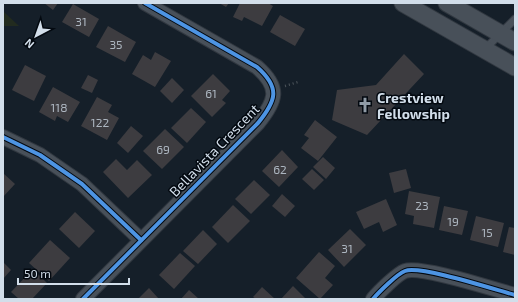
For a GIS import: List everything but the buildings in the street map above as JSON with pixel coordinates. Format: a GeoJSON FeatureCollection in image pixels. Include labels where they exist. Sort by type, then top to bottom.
{"type":"FeatureCollection","features":[{"type":"Feature","properties":{"kind":"street","name":"Bellavista Crescent"},"geometry":{"type":"LineString","coordinates":[[83,299],[258,123],[272,105],[274,98],[270,81],[257,67],[145,3]]}},
{"type":"Feature","properties":{"kind":"street"},"geometry":{"type":"LineString","coordinates":[[403,3],[515,67]]}},
{"type":"Feature","properties":{"kind":"street"},"geometry":{"type":"LineString","coordinates":[[447,3],[515,42]]}},
{"type":"Feature","properties":{"kind":"street"},"geometry":{"type":"LineString","coordinates":[[3,137],[40,155],[82,184],[141,240]]}},
{"type":"Feature","properties":{"kind":"street"},"geometry":{"type":"LineString","coordinates":[[372,299],[405,270],[429,271],[515,295]]}},
{"type":"Feature","properties":{"kind":"lane"},"geometry":{"type":"LineString","coordinates":[[485,49],[515,19]]}},
{"type":"Feature","properties":{"kind":"green space"},"geometry":{"type":"Polygon","coordinates":[[[3,11],[19,26],[3,26],[3,11]]]}},
{"type":"Feature","properties":{"kind":"cycle path"},"geometry":{"type":"LineString","coordinates":[[83,299],[258,123],[269,108],[272,101],[273,88],[265,75],[257,67],[145,3]]}},
{"type":"Feature","properties":{"kind":"cycle path"},"geometry":{"type":"LineString","coordinates":[[3,137],[40,155],[82,184],[141,240]]}},
{"type":"Feature","properties":{"kind":"cycle path"},"geometry":{"type":"LineString","coordinates":[[373,299],[397,276],[405,271],[413,270],[441,275],[515,295]]}},
{"type":"Feature","properties":{"kind":"place","name":"Crestview Fellowship"},"geometry":{"type":"Point","coordinates":[365,105]}}]}
